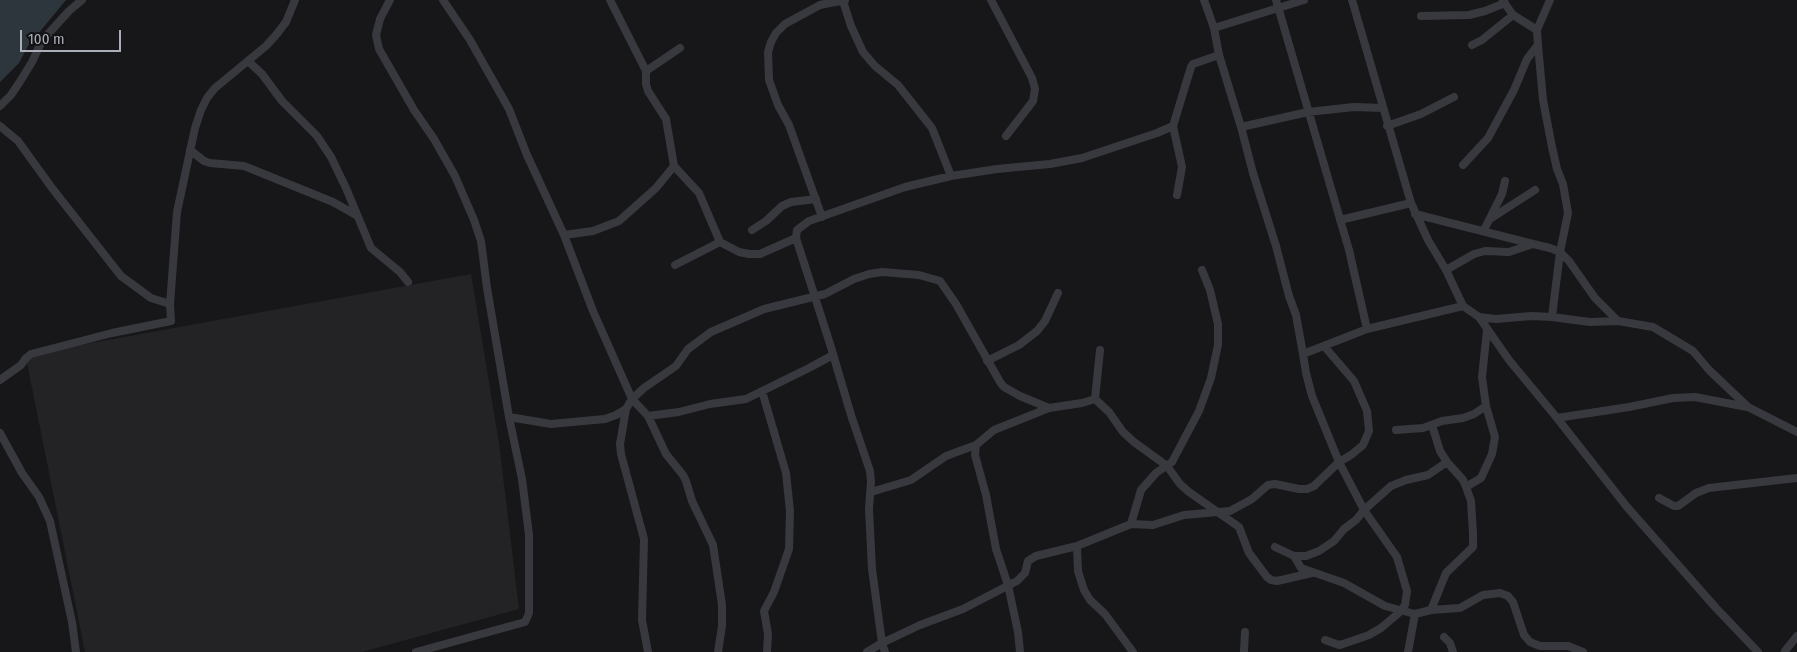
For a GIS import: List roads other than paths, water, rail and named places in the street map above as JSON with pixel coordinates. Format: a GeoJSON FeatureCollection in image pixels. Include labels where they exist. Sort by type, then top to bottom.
{"type":"FeatureCollection","features":[{"type":"Feature","properties":{"kind":"street"},"geometry":{"type":"LineString","coordinates":[[0,106],[11,95],[49,33],[82,0]]}},
{"type":"Feature","properties":{"kind":"street"},"geometry":{"type":"LineString","coordinates":[[0,380],[21,366],[31,354],[112,333],[172,322],[170,304],[177,212],[195,128],[207,98],[215,88],[266,46],[276,35],[286,22],[295,0]]}},
{"type":"Feature","properties":{"kind":"street"},"geometry":{"type":"LineString","coordinates":[[390,0],[380,19],[376,35],[379,49],[414,110],[446,159],[474,220],[481,241],[487,288],[509,417],[522,479],[530,535],[528,618],[525,622],[476,635],[436,650],[416,652]]}},
{"type":"Feature","properties":{"kind":"street"},"geometry":{"type":"LineString","coordinates":[[443,0],[470,40],[509,109],[527,155],[564,236],[593,311],[632,399],[648,416],[666,454],[683,475],[692,501],[713,545],[722,605],[722,626],[718,652]]}},
{"type":"Feature","properties":{"kind":"street"},"geometry":{"type":"LineString","coordinates":[[610,0],[646,71],[648,91],[666,119],[674,166],[699,193],[720,242],[739,252],[760,254],[796,238]]}},
{"type":"Feature","properties":{"kind":"street"},"geometry":{"type":"LineString","coordinates":[[822,217],[789,126],[778,105],[769,80],[768,52],[776,33],[785,24],[820,5],[844,0],[851,26],[863,52],[875,66],[898,85],[932,128],[951,176]]}},
{"type":"Feature","properties":{"kind":"street"},"geometry":{"type":"LineString","coordinates":[[991,0],[1032,78],[1035,89],[1033,101],[1006,136]]}},
{"type":"Feature","properties":{"kind":"street"},"geometry":{"type":"LineString","coordinates":[[1204,0],[1214,28],[1219,55],[1296,315],[1312,396],[1338,462],[1364,510],[1397,557],[1407,591],[1407,598],[1401,611],[1381,628],[1348,643],[1339,645],[1325,640]]}},
{"type":"Feature","properties":{"kind":"street"},"geometry":{"type":"LineString","coordinates":[[1214,28],[1277,4],[1304,0]]}},
{"type":"Feature","properties":{"kind":"street"},"geometry":{"type":"LineString","coordinates":[[1352,0],[1382,108],[1415,214],[1464,306],[1479,317],[1508,360],[1557,418],[1627,507],[1716,608],[1758,652]]}},
{"type":"Feature","properties":{"kind":"street"},"geometry":{"type":"LineString","coordinates":[[1550,0],[1537,30],[1538,45],[1543,100],[1568,213],[1560,252],[1552,317]]}},
{"type":"Feature","properties":{"kind":"street"},"geometry":{"type":"LineString","coordinates":[[1421,16],[1469,15],[1485,12],[1504,1],[1513,15],[1537,30]]}},
{"type":"Feature","properties":{"kind":"street"},"geometry":{"type":"LineString","coordinates":[[1277,4],[1349,250],[1367,329]]}},
{"type":"Feature","properties":{"kind":"street"},"geometry":{"type":"LineString","coordinates":[[1472,45],[1513,15]]}},
{"type":"Feature","properties":{"kind":"street"},"geometry":{"type":"LineString","coordinates":[[1463,165],[1488,138],[1511,96],[1527,59],[1538,45]]}},
{"type":"Feature","properties":{"kind":"street"},"geometry":{"type":"LineString","coordinates":[[646,71],[680,48]]}},
{"type":"Feature","properties":{"kind":"street"},"geometry":{"type":"LineString","coordinates":[[1177,195],[1182,168],[1173,126],[1191,67],[1193,64],[1219,55]]}},
{"type":"Feature","properties":{"kind":"street"},"geometry":{"type":"LineString","coordinates":[[248,61],[262,74],[282,101],[317,136],[332,157],[371,248],[400,272],[408,282]]}},
{"type":"Feature","properties":{"kind":"street"},"geometry":{"type":"LineString","coordinates":[[1388,126],[1421,114],[1454,97]]}},
{"type":"Feature","properties":{"kind":"street"},"geometry":{"type":"LineString","coordinates":[[1242,128],[1308,112],[1354,107],[1382,108]]}},
{"type":"Feature","properties":{"kind":"street"},"geometry":{"type":"LineString","coordinates":[[0,126],[18,141],[121,276],[151,298],[170,304]]}},
{"type":"Feature","properties":{"kind":"street"},"geometry":{"type":"LineString","coordinates":[[886,652],[882,642],[872,569],[869,509],[871,492],[870,471],[796,238],[797,230],[801,226],[822,217],[905,187],[951,176],[1050,164],[1082,158],[1173,126]]}},
{"type":"Feature","properties":{"kind":"street"},"geometry":{"type":"LineString","coordinates":[[190,150],[204,161],[244,166],[333,202],[356,215]]}},
{"type":"Feature","properties":{"kind":"street"},"geometry":{"type":"LineString","coordinates":[[564,236],[593,231],[619,221],[656,188],[674,166]]}},
{"type":"Feature","properties":{"kind":"street"},"geometry":{"type":"LineString","coordinates":[[1484,230],[1502,194],[1505,181]]}},
{"type":"Feature","properties":{"kind":"street"},"geometry":{"type":"LineString","coordinates":[[1490,219],[1535,190]]}},
{"type":"Feature","properties":{"kind":"street"},"geometry":{"type":"LineString","coordinates":[[752,230],[766,221],[782,206],[791,202],[816,200]]}},
{"type":"Feature","properties":{"kind":"street"},"geometry":{"type":"LineString","coordinates":[[1340,220],[1411,203]]}},
{"type":"Feature","properties":{"kind":"street"},"geometry":{"type":"LineString","coordinates":[[1415,214],[1484,230],[1560,252],[1569,261],[1595,298],[1618,321]]}},
{"type":"Feature","properties":{"kind":"street"},"geometry":{"type":"LineString","coordinates":[[675,265],[720,242]]}},
{"type":"Feature","properties":{"kind":"street"},"geometry":{"type":"LineString","coordinates":[[1446,270],[1474,254],[1485,251],[1509,252],[1533,244]]}},
{"type":"Feature","properties":{"kind":"street"},"geometry":{"type":"LineString","coordinates":[[1131,524],[1141,490],[1156,473],[1172,462],[1191,428],[1207,393],[1218,345],[1218,324],[1206,278],[1202,270]]}},
{"type":"Feature","properties":{"kind":"street"},"geometry":{"type":"LineString","coordinates":[[648,652],[642,620],[644,539],[620,444],[626,410],[632,399],[654,380],[676,366],[688,349],[711,332],[764,309],[825,294],[854,279],[869,274],[895,273],[937,279],[956,304],[987,361],[1004,387],[1049,408]]}},
{"type":"Feature","properties":{"kind":"street"},"geometry":{"type":"LineString","coordinates":[[987,361],[1019,345],[1037,331],[1046,321],[1058,294]]}},
{"type":"Feature","properties":{"kind":"street"},"geometry":{"type":"LineString","coordinates":[[1303,354],[1367,329],[1464,306]]}},
{"type":"Feature","properties":{"kind":"street"},"geometry":{"type":"LineString","coordinates":[[1479,317],[1552,317],[1590,322],[1618,321],[1653,327],[1693,351],[1748,407]]}},
{"type":"Feature","properties":{"kind":"street"},"geometry":{"type":"LineString","coordinates":[[1466,488],[1481,478],[1487,468],[1495,444],[1493,428],[1486,406],[1482,377],[1488,330]]}},
{"type":"Feature","properties":{"kind":"street"},"geometry":{"type":"LineString","coordinates":[[867,652],[882,642],[963,609],[1023,577],[1028,561],[1036,556],[1077,546],[1131,524],[1153,525],[1184,515],[1230,511],[1252,499],[1268,485],[1275,484],[1290,488],[1307,489],[1314,486],[1338,462],[1351,455],[1363,445],[1369,431],[1369,421],[1365,406],[1354,381],[1324,346]]}},
{"type":"Feature","properties":{"kind":"street"},"geometry":{"type":"LineString","coordinates":[[1095,399],[1100,350]]}},
{"type":"Feature","properties":{"kind":"street"},"geometry":{"type":"LineString","coordinates":[[648,416],[746,399],[833,355]]}},
{"type":"Feature","properties":{"kind":"street"},"geometry":{"type":"LineString","coordinates":[[762,391],[786,473],[790,511],[789,549],[774,592],[764,611],[768,634],[767,652]]}},
{"type":"Feature","properties":{"kind":"street"},"geometry":{"type":"LineString","coordinates":[[1557,418],[1673,398],[1695,397],[1748,407],[1797,432]]}},
{"type":"Feature","properties":{"kind":"street"},"geometry":{"type":"LineString","coordinates":[[1095,399],[1109,412],[1123,432],[1167,466],[1180,484],[1239,527],[1249,554],[1263,573],[1271,580],[1288,580],[1312,573]]}},
{"type":"Feature","properties":{"kind":"street"},"geometry":{"type":"LineString","coordinates":[[871,492],[910,480],[946,456],[976,445],[994,430],[1049,408],[1095,399]]}},
{"type":"Feature","properties":{"kind":"street"},"geometry":{"type":"LineString","coordinates":[[1396,430],[1423,428],[1474,414],[1486,406]]}},
{"type":"Feature","properties":{"kind":"street"},"geometry":{"type":"LineString","coordinates":[[509,417],[551,424],[605,419],[626,410]]}},
{"type":"Feature","properties":{"kind":"street"},"geometry":{"type":"LineString","coordinates":[[1431,610],[1446,573],[1473,547],[1472,512],[1466,488],[1440,451],[1432,425]]}},
{"type":"Feature","properties":{"kind":"street"},"geometry":{"type":"LineString","coordinates":[[0,433],[22,473],[39,497],[50,521],[72,622],[76,652]]}},
{"type":"Feature","properties":{"kind":"street"},"geometry":{"type":"LineString","coordinates":[[976,445],[975,456],[986,495],[996,550],[1008,585],[1018,632],[1020,652]]}},
{"type":"Feature","properties":{"kind":"street"},"geometry":{"type":"LineString","coordinates":[[1275,547],[1294,556],[1311,554],[1326,547],[1390,486],[1428,475],[1447,462]]}},
{"type":"Feature","properties":{"kind":"street"},"geometry":{"type":"LineString","coordinates":[[1659,498],[1674,506],[1678,506],[1696,493],[1709,488],[1797,478]]}},
{"type":"Feature","properties":{"kind":"street"},"geometry":{"type":"LineString","coordinates":[[1077,546],[1078,571],[1084,590],[1090,600],[1105,614],[1133,652]]}},
{"type":"Feature","properties":{"kind":"street"},"geometry":{"type":"LineString","coordinates":[[1294,556],[1301,568],[1344,583],[1376,602],[1416,614],[1431,610],[1460,608],[1483,595],[1500,593],[1508,596],[1513,602],[1524,635],[1539,649],[1568,646],[1582,652]]}},
{"type":"Feature","properties":{"kind":"street"},"geometry":{"type":"LineString","coordinates":[[1408,652],[1416,614]]}},
{"type":"Feature","properties":{"kind":"street"},"geometry":{"type":"LineString","coordinates":[[1244,652],[1245,632]]}},
{"type":"Feature","properties":{"kind":"street"},"geometry":{"type":"LineString","coordinates":[[1785,651],[1797,636]]}},
{"type":"Feature","properties":{"kind":"street"},"geometry":{"type":"LineString","coordinates":[[1444,637],[1450,643],[1453,652]]}}]}
